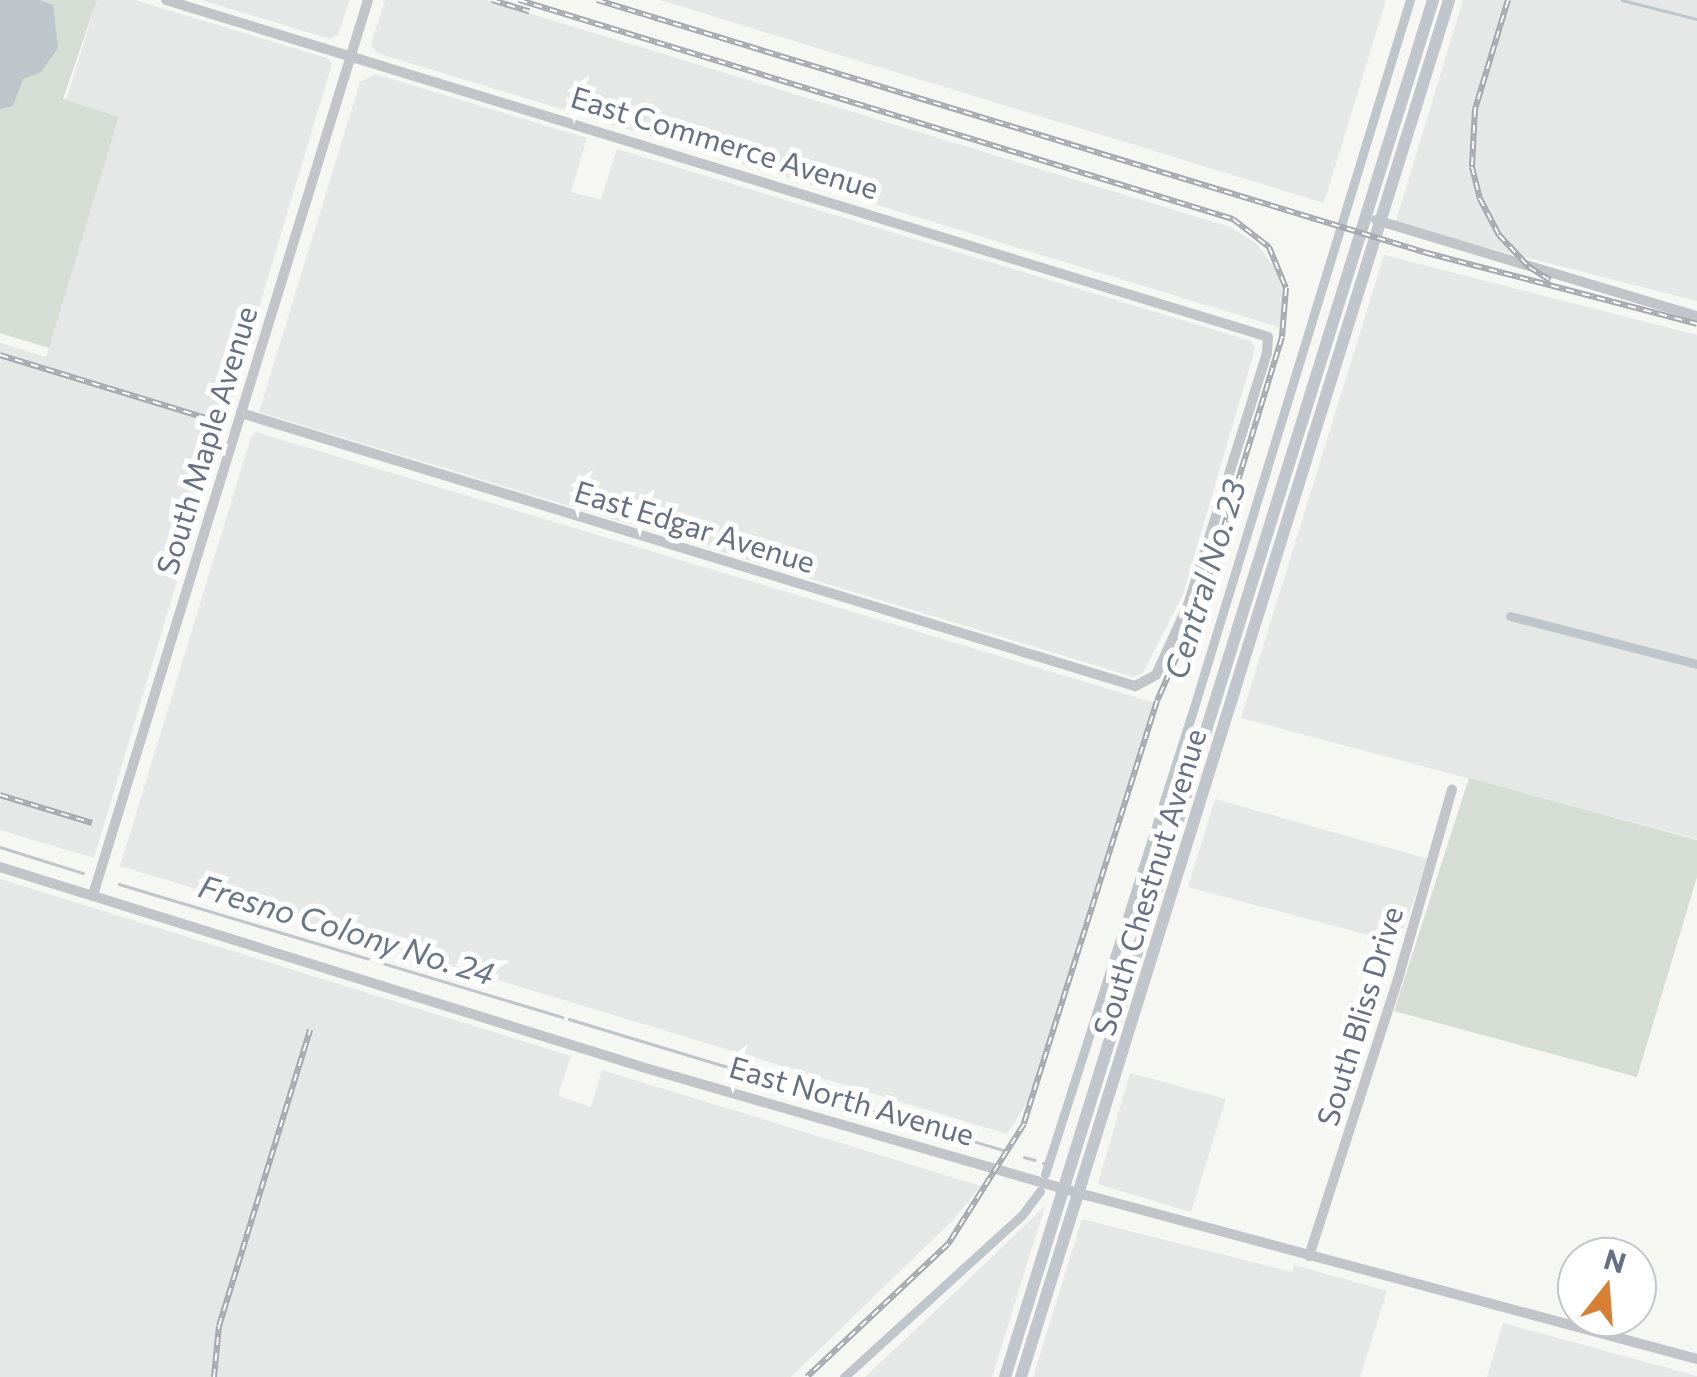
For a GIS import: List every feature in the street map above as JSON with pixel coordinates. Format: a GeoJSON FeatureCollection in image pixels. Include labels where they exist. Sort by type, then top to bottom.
{"type":"FeatureCollection","features":[{"type":"Feature","properties":{"kind":"main road","name":"South Chestnut Avenue"},"geometry":{"type":"LineString","coordinates":[[1005,1377],[1058,1187],[1212,711],[1433,0]]}},
{"type":"Feature","properties":{"kind":"main road","name":"South Chestnut Avenue"},"geometry":{"type":"LineString","coordinates":[[1021,1377],[1449,0]]}},
{"type":"Feature","properties":{"kind":"main road"},"geometry":{"type":"LineString","coordinates":[[1212,711],[1227,715]]}},
{"type":"Feature","properties":{"kind":"street","name":"East Commerce Avenue"},"geometry":{"type":"LineString","coordinates":[[166,0],[352,53],[1268,337],[1267,354],[1188,605],[1156,675],[1135,686]]}},
{"type":"Feature","properties":{"kind":"street","name":"South Maple Avenue"},"geometry":{"type":"LineString","coordinates":[[94,895],[368,0]]}},
{"type":"Feature","properties":{"kind":"street"},"geometry":{"type":"LineString","coordinates":[[1366,217],[1697,316]]}},
{"type":"Feature","properties":{"kind":"street","name":"East Edgar Avenue"},"geometry":{"type":"LineString","coordinates":[[241,413],[1135,686]]}},
{"type":"Feature","properties":{"kind":"street","name":"South Bliss Drive"},"geometry":{"type":"LineString","coordinates":[[1309,1256],[1398,978],[1452,790]]}},
{"type":"Feature","properties":{"kind":"street","name":"East North Avenue"},"geometry":{"type":"LineString","coordinates":[[0,866],[587,1050],[1058,1187],[1697,1359]]}},
{"type":"Feature","properties":{"kind":"shaded area"},"geometry":{"type":"Polygon","coordinates":[[[0,0],[97,0],[63,99],[119,117],[49,348],[0,333],[0,0]]]}},
{"type":"Feature","properties":{"kind":"shaded area"},"geometry":{"type":"Polygon","coordinates":[[[0,0],[39,0],[53,5],[58,48],[41,72],[23,79],[13,106],[0,109],[0,0]]]}},
{"type":"Feature","properties":{"kind":"shaded area"},"geometry":{"type":"Polygon","coordinates":[[[97,0],[135,0],[327,58],[332,64],[94,858],[0,830],[0,343],[46,357],[119,118],[66,100],[97,0]]]}},
{"type":"Feature","properties":{"kind":"shaded area"},"geometry":{"type":"Polygon","coordinates":[[[201,0],[350,0],[338,35],[330,39],[201,0]]]}},
{"type":"Feature","properties":{"kind":"shaded area"},"geometry":{"type":"Polygon","coordinates":[[[385,0],[486,0],[1230,227],[1257,244],[1277,271],[1286,304],[1285,329],[377,53],[371,44],[385,0]]]}},
{"type":"Feature","properties":{"kind":"shaded area"},"geometry":{"type":"Polygon","coordinates":[[[660,0],[1386,0],[1324,203],[660,0]]]}},
{"type":"Feature","properties":{"kind":"shaded area"},"geometry":{"type":"Polygon","coordinates":[[[1463,0],[1697,0],[1697,301],[1395,224],[1463,0]]]}},
{"type":"Feature","properties":{"kind":"shaded area"},"geometry":{"type":"Polygon","coordinates":[[[375,74],[587,138],[571,192],[601,200],[617,149],[1251,341],[1255,349],[1183,594],[1143,673],[1134,677],[259,412],[360,82],[375,74]]]}},
{"type":"Feature","properties":{"kind":"shaded area"},"geometry":{"type":"Polygon","coordinates":[[[1384,255],[1697,335],[1697,839],[1241,718],[1384,255]]]}},
{"type":"Feature","properties":{"kind":"shaded area"},"geometry":{"type":"Polygon","coordinates":[[[256,432],[1155,703],[1034,1092],[1007,1134],[120,866],[251,437],[256,432]]]}},
{"type":"Feature","properties":{"kind":"shaded area"},"geometry":{"type":"Polygon","coordinates":[[[1469,778],[1697,840],[1697,877],[1637,1077],[1394,1011],[1469,778]]]}},
{"type":"Feature","properties":{"kind":"shaded area"},"geometry":{"type":"Polygon","coordinates":[[[1215,799],[1429,859],[1398,943],[1188,887],[1215,799]]]}},
{"type":"Feature","properties":{"kind":"shaded area"},"geometry":{"type":"Polygon","coordinates":[[[0,879],[571,1056],[558,1096],[591,1107],[602,1070],[981,1186],[954,1219],[791,1377],[0,1377],[0,879]]]}},
{"type":"Feature","properties":{"kind":"shaded area"},"geometry":{"type":"Polygon","coordinates":[[[1130,1073],[1226,1099],[1191,1212],[1098,1184],[1130,1073]]]}},
{"type":"Feature","properties":{"kind":"shaded area"},"geometry":{"type":"Polygon","coordinates":[[[1045,1206],[992,1377],[865,1377],[949,1298],[1045,1206]]]}},
{"type":"Feature","properties":{"kind":"shaded area"},"geometry":{"type":"Polygon","coordinates":[[[1082,1219],[1292,1272],[1294,1265],[1387,1291],[1360,1377],[1033,1377],[1082,1219]]]}},
{"type":"Feature","properties":{"kind":"shaded area"},"geometry":{"type":"Polygon","coordinates":[[[1503,1323],[1697,1376],[1697,1377],[1487,1377],[1503,1323]]]}},
{"type":"Feature","properties":{"kind":"waterway","name":"Central No. 23"},"geometry":{"type":"LineString","coordinates":[[1045,1174],[1191,717],[1410,0]]}},
{"type":"Feature","properties":{"kind":"waterway"},"geometry":{"type":"LineString","coordinates":[[1622,0],[1697,19]]}},
{"type":"Feature","properties":{"kind":"waterway"},"geometry":{"type":"LineString","coordinates":[[1510,616],[1697,664]]}},
{"type":"Feature","properties":{"kind":"waterway","name":"Fresno Colony No. 24"},"geometry":{"type":"LineString","coordinates":[[0,847],[83,873]]}},
{"type":"Feature","properties":{"kind":"waterway","name":"Fresno Colony No. 24"},"geometry":{"type":"LineString","coordinates":[[119,884],[562,1017]]}},
{"type":"Feature","properties":{"kind":"waterway","name":"Fresno Colony No. 24"},"geometry":{"type":"LineString","coordinates":[[569,1019],[1005,1151]]}},
{"type":"Feature","properties":{"kind":"waterway","name":"Fresno Colony No. 24"},"geometry":{"type":"LineString","coordinates":[[1024,1157],[1035,1160]]}},
{"type":"Feature","properties":{"kind":"waterway","name":"Fresno Colony No. 24"},"geometry":{"type":"LineString","coordinates":[[1043,1163],[1049,1164]]}},
{"type":"Feature","properties":{"kind":"waterway","name":"Central No. 23"},"geometry":{"type":"LineString","coordinates":[[844,1377],[1022,1215],[1040,1191]]}},
{"type":"Feature","properties":{"kind":"railway"},"geometry":{"type":"LineString","coordinates":[[492,0],[529,11]]}},
{"type":"Feature","properties":{"kind":"railway"},"geometry":{"type":"LineString","coordinates":[[519,0],[1233,219],[1269,247],[1286,288],[1282,337],[1202,599],[1157,701],[1024,1124],[948,1244],[807,1377]]}},
{"type":"Feature","properties":{"kind":"railway"},"geometry":{"type":"LineString","coordinates":[[597,0],[1427,253],[1697,324]]}},
{"type":"Feature","properties":{"kind":"railway"},"geometry":{"type":"LineString","coordinates":[[1508,0],[1475,109],[1472,167],[1480,199],[1499,235],[1529,267],[1550,280]]}},
{"type":"Feature","properties":{"kind":"railway"},"geometry":{"type":"LineString","coordinates":[[0,355],[216,421]]}},
{"type":"Feature","properties":{"kind":"railway"},"geometry":{"type":"LineString","coordinates":[[0,795],[92,823]]}},
{"type":"Feature","properties":{"kind":"railway"},"geometry":{"type":"LineString","coordinates":[[214,1377],[219,1326],[310,1030]]}}]}
